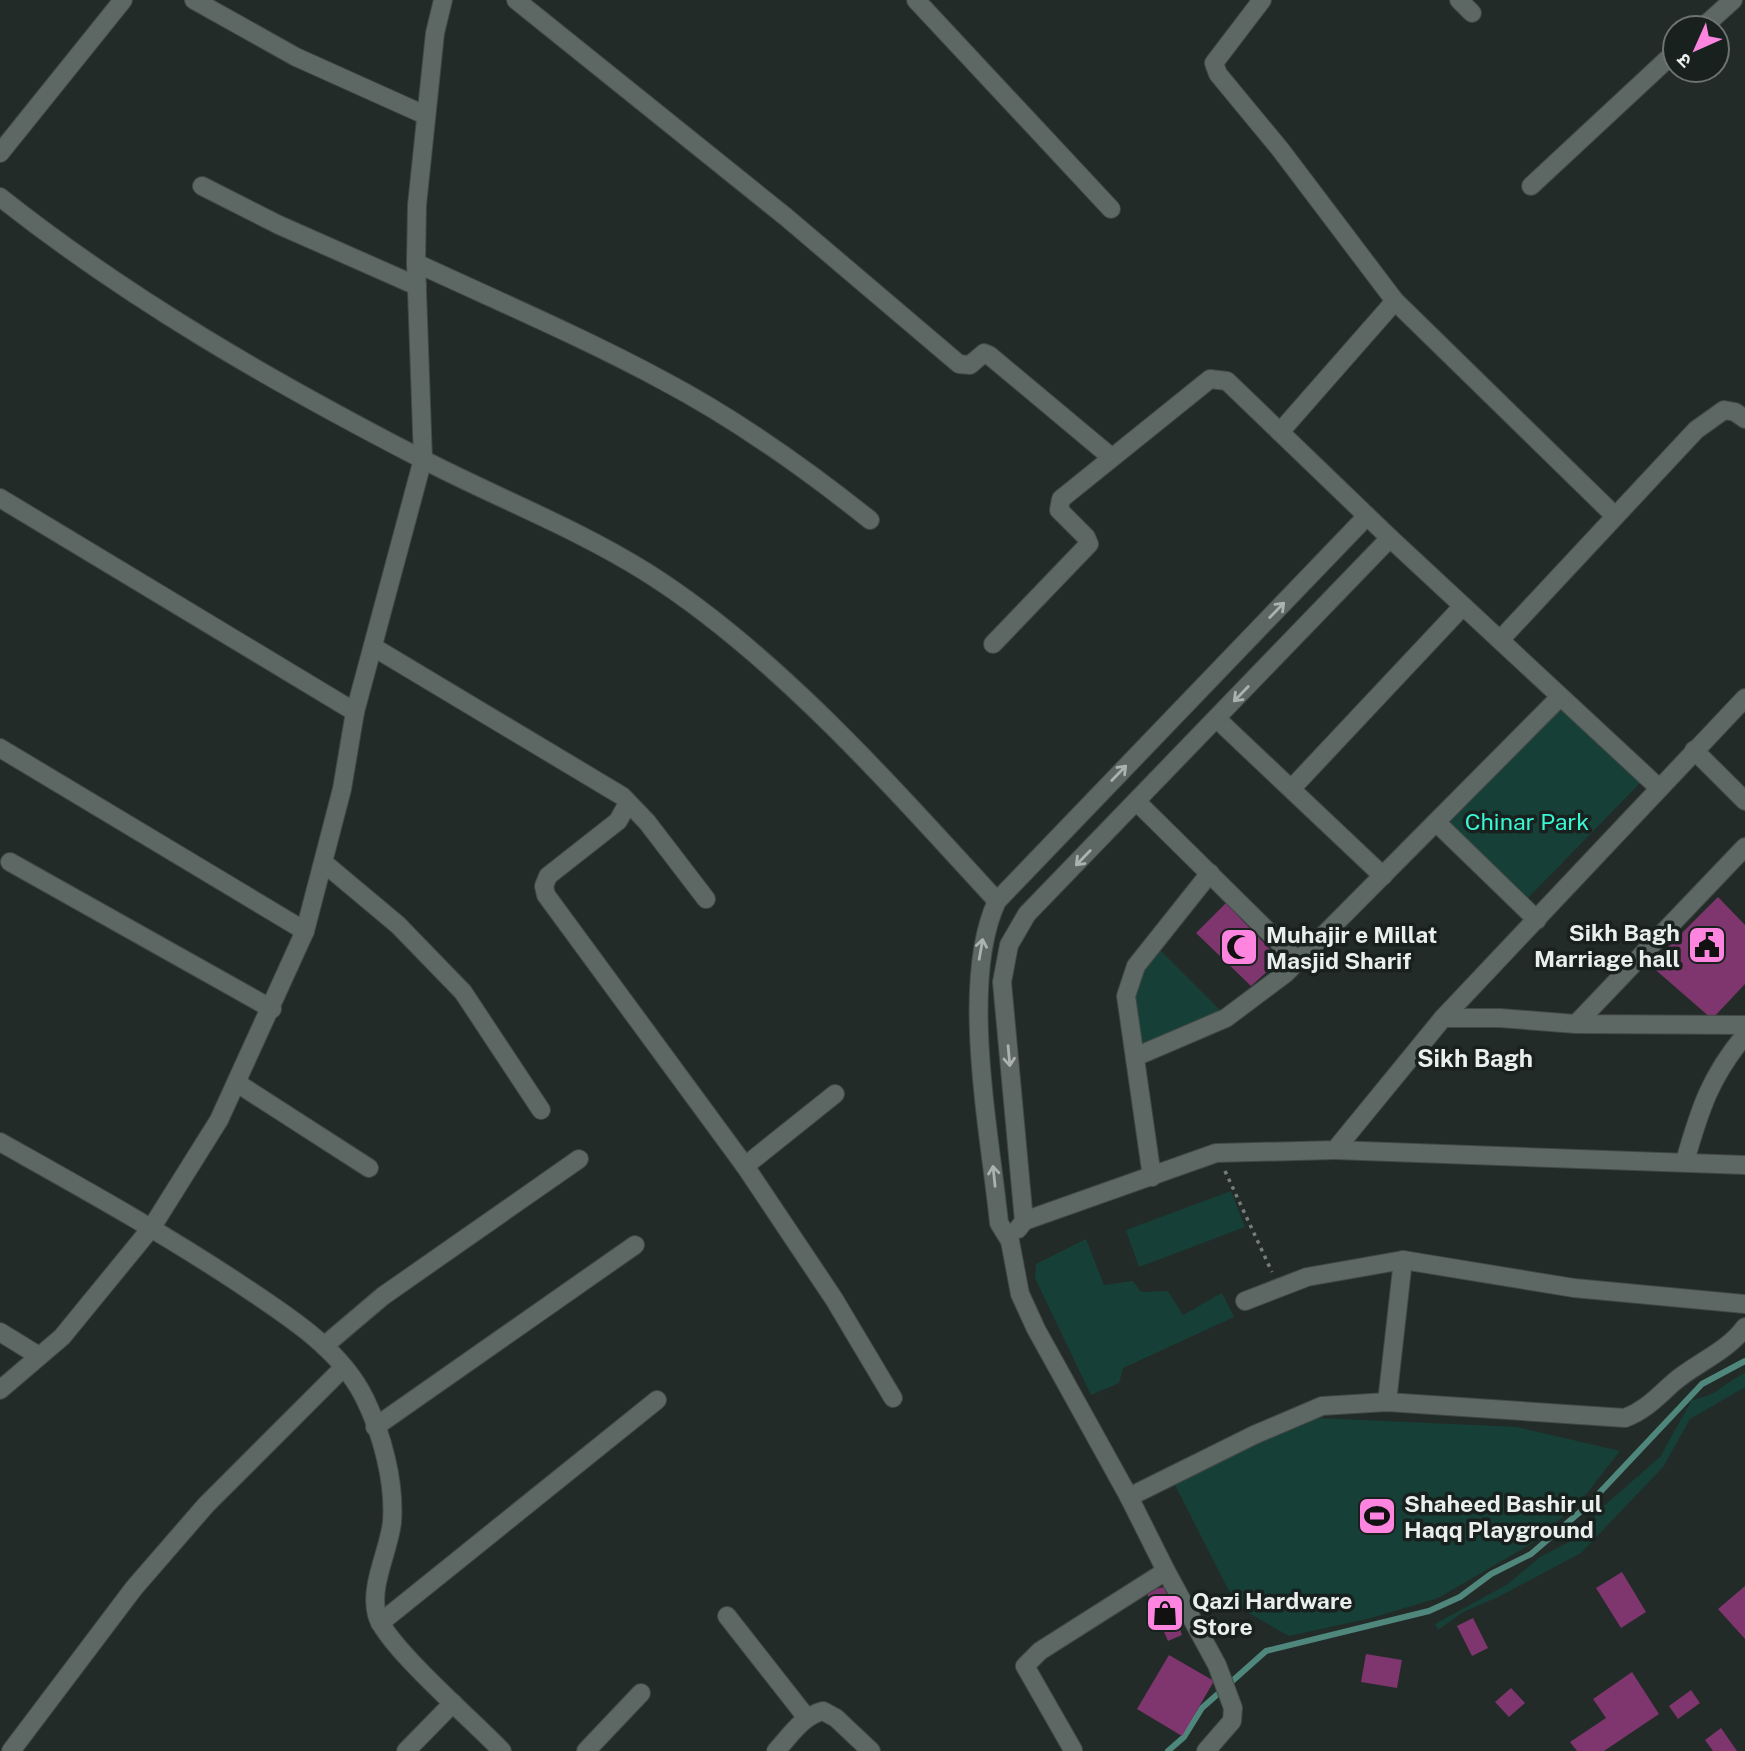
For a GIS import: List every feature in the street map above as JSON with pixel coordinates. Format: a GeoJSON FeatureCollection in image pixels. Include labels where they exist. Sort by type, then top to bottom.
{"type":"FeatureCollection","features":[{"type":"Feature","properties":{"kind":"street"},"geometry":{"type":"LineString","coordinates":[[0,153],[124,0]]}},
{"type":"Feature","properties":{"kind":"street"},"geometry":{"type":"LineString","coordinates":[[194,0],[296,57],[425,115]]}},
{"type":"Feature","properties":{"kind":"street"},"geometry":{"type":"LineString","coordinates":[[0,1390],[76,1321],[152,1227],[219,1120],[305,932],[324,863],[355,712],[375,648],[423,459],[416,263],[425,115],[435,33],[443,0]]}},
{"type":"Feature","properties":{"kind":"street"},"geometry":{"type":"LineString","coordinates":[[516,0],[786,217],[959,365],[970,365],[984,353],[989,355],[1111,457]]}},
{"type":"Feature","properties":{"kind":"street"},"geometry":{"type":"LineString","coordinates":[[916,0],[1111,209]]}},
{"type":"Feature","properties":{"kind":"street"},"geometry":{"type":"LineString","coordinates":[[1262,0],[1218,56],[1214,63],[1218,74],[1280,149],[1395,301],[1614,514]]}},
{"type":"Feature","properties":{"kind":"street"},"geometry":{"type":"LineString","coordinates":[[1713,7],[1733,0]]}},
{"type":"Feature","properties":{"kind":"street"},"geometry":{"type":"LineString","coordinates":[[1531,186],[1661,65]]}},
{"type":"Feature","properties":{"kind":"street"},"geometry":{"type":"LineString","coordinates":[[202,186],[304,237],[417,286]]}},
{"type":"Feature","properties":{"kind":"street"},"geometry":{"type":"LineString","coordinates":[[0,197],[110,279],[199,336],[285,386],[423,459],[587,537],[649,574],[726,629],[789,686],[924,821],[997,901]]}},
{"type":"Feature","properties":{"kind":"street"},"geometry":{"type":"LineString","coordinates":[[416,263],[663,380],[795,463],[870,520]]}},
{"type":"Feature","properties":{"kind":"street"},"geometry":{"type":"LineString","coordinates":[[1280,432],[1395,301]]}},
{"type":"Feature","properties":{"kind":"street"},"geometry":{"type":"LineString","coordinates":[[993,644],[1089,544],[1086,537],[1059,510],[1059,504],[1111,457],[1210,379],[1218,377],[1227,381],[1390,538],[1659,788]]}},
{"type":"Feature","properties":{"kind":"street"},"geometry":{"type":"LineString","coordinates":[[1500,640],[1614,514],[1709,419],[1724,410],[1735,412],[1745,419]]}},
{"type":"Feature","properties":{"kind":"street"},"geometry":{"type":"LineString","coordinates":[[0,498],[355,712]]}},
{"type":"Feature","properties":{"kind":"street"},"geometry":{"type":"LineString","coordinates":[[1206,1751],[1232,1721],[1233,1708],[1222,1677],[1208,1644],[1166,1572],[1129,1497],[1036,1329],[1020,1294],[1010,1241],[999,1223],[980,1040],[979,959],[986,925],[997,901],[1367,516]]}},
{"type":"Feature","properties":{"kind":"street"},"geometry":{"type":"LineString","coordinates":[[1024,1221],[1002,982],[1009,945],[1027,914],[1390,538]]}},
{"type":"Feature","properties":{"kind":"street"},"geometry":{"type":"LineString","coordinates":[[1292,788],[1463,606]]}},
{"type":"Feature","properties":{"kind":"street"},"geometry":{"type":"LineString","coordinates":[[375,648],[622,796],[627,805],[647,822],[706,899]]}},
{"type":"Feature","properties":{"kind":"street"},"geometry":{"type":"LineString","coordinates":[[1135,1057],[1226,1018],[1256,998],[1298,961],[1560,697]]}},
{"type":"Feature","properties":{"kind":"street"},"geometry":{"type":"LineString","coordinates":[[1335,1150],[1443,1018],[1745,698]]}},
{"type":"Feature","properties":{"kind":"street"},"geometry":{"type":"LineString","coordinates":[[1217,719],[1383,876]]}},
{"type":"Feature","properties":{"kind":"street"},"geometry":{"type":"LineString","coordinates":[[0,748],[305,932]]}},
{"type":"Feature","properties":{"kind":"street"},"geometry":{"type":"LineString","coordinates":[[1694,750],[1745,800]]}},
{"type":"Feature","properties":{"kind":"street"},"geometry":{"type":"LineString","coordinates":[[1137,802],[1298,961]]}},
{"type":"Feature","properties":{"kind":"street"},"geometry":{"type":"LineString","coordinates":[[627,805],[618,821],[548,876],[544,886],[545,895],[745,1166],[834,1299],[893,1398]]}},
{"type":"Feature","properties":{"kind":"street"},"geometry":{"type":"LineString","coordinates":[[1436,822],[1537,920]]}},
{"type":"Feature","properties":{"kind":"street"},"geometry":{"type":"LineString","coordinates":[[1576,1024],[1745,846]]}},
{"type":"Feature","properties":{"kind":"street"},"geometry":{"type":"LineString","coordinates":[[10,862],[272,1009]]}},
{"type":"Feature","properties":{"kind":"street"},"geometry":{"type":"LineString","coordinates":[[324,863],[398,925],[463,992],[541,1111]]}},
{"type":"Feature","properties":{"kind":"street"},"geometry":{"type":"LineString","coordinates":[[1152,1177],[1126,996],[1128,981],[1136,966],[1210,873]]}},
{"type":"Feature","properties":{"kind":"street"},"geometry":{"type":"LineString","coordinates":[[1443,1018],[1500,1018],[1576,1024],[1745,1025]]}},
{"type":"Feature","properties":{"kind":"street"},"geometry":{"type":"LineString","coordinates":[[1685,1161],[1704,1097],[1727,1056],[1745,1035]]}},
{"type":"Feature","properties":{"kind":"street"},"geometry":{"type":"LineString","coordinates":[[237,1083],[369,1168]]}},
{"type":"Feature","properties":{"kind":"street"},"geometry":{"type":"LineString","coordinates":[[745,1166],[835,1094]]}},
{"type":"Feature","properties":{"kind":"street"},"geometry":{"type":"LineString","coordinates":[[0,1142],[152,1227],[276,1309],[324,1346],[344,1367],[365,1398],[376,1427],[391,1488],[392,1522],[375,1599],[380,1623],[453,1703],[502,1751]]}},
{"type":"Feature","properties":{"kind":"street"},"geometry":{"type":"LineString","coordinates":[[1010,1241],[1024,1221],[1216,1153],[1335,1150],[1745,1165]]}},
{"type":"Feature","properties":{"kind":"street"},"geometry":{"type":"LineString","coordinates":[[324,1346],[394,1289],[579,1159]]}},
{"type":"Feature","properties":{"kind":"street"},"geometry":{"type":"LineString","coordinates":[[376,1427],[635,1245]]}},
{"type":"Feature","properties":{"kind":"street"},"geometry":{"type":"LineString","coordinates":[[1387,1402],[1403,1259]]}},
{"type":"Feature","properties":{"kind":"street"},"geometry":{"type":"LineString","coordinates":[[1245,1301],[1279,1286],[1348,1268],[1403,1259],[1574,1288],[1745,1304]]}},
{"type":"Feature","properties":{"kind":"street"},"geometry":{"type":"LineString","coordinates":[[1129,1497],[1254,1435],[1322,1406],[1387,1402],[1625,1418],[1639,1413],[1674,1382],[1735,1340],[1745,1327]]}},
{"type":"Feature","properties":{"kind":"street"},"geometry":{"type":"LineString","coordinates":[[0,1332],[39,1356]]}},
{"type":"Feature","properties":{"kind":"street"},"geometry":{"type":"LineString","coordinates":[[11,1751],[143,1577],[206,1505],[344,1367]]}},
{"type":"Feature","properties":{"kind":"street"},"geometry":{"type":"LineString","coordinates":[[380,1623],[657,1400]]}},
{"type":"Feature","properties":{"kind":"street"},"geometry":{"type":"LineString","coordinates":[[1073,1750],[1025,1666],[1040,1651],[1166,1572]]}},
{"type":"Feature","properties":{"kind":"street"},"geometry":{"type":"LineString","coordinates":[[727,1616],[807,1718]]}},
{"type":"Feature","properties":{"kind":"street"},"geometry":{"type":"LineString","coordinates":[[586,1751],[641,1693]]}},
{"type":"Feature","properties":{"kind":"street"},"geometry":{"type":"LineString","coordinates":[[405,1751],[453,1703]]}},
{"type":"Feature","properties":{"kind":"street"},"geometry":{"type":"LineString","coordinates":[[776,1751],[807,1718],[823,1711],[836,1718],[871,1751]]}},
{"type":"Feature","properties":{"kind":"path"},"geometry":{"type":"LineString","coordinates":[[1216,1153],[1279,1286]]}},
{"type":"Feature","properties":{"kind":"green space","name":"Chinar Park"},"geometry":{"type":"Polygon","coordinates":[[[1561,708],[1640,783],[1526,900],[1448,824],[1561,708]]]}},
{"type":"Feature","properties":{"kind":"green space"},"geometry":{"type":"Polygon","coordinates":[[[1160,950],[1221,1011],[1142,1046],[1135,1019],[1136,995],[1144,972],[1160,950]]]}},
{"type":"Feature","properties":{"kind":"green space"},"geometry":{"type":"Polygon","coordinates":[[[1231,1191],[1245,1227],[1139,1267],[1126,1230],[1231,1191]]]}},
{"type":"Feature","properties":{"kind":"green space"},"geometry":{"type":"Polygon","coordinates":[[[1086,1239],[1104,1285],[1133,1281],[1141,1292],[1168,1291],[1183,1315],[1222,1293],[1234,1317],[1123,1368],[1119,1383],[1091,1395],[1035,1278],[1036,1264],[1086,1239]]]}},
{"type":"Feature","properties":{"kind":"green space"},"geometry":{"type":"Polygon","coordinates":[[[1745,1373],[1745,1387],[1690,1419],[1663,1467],[1581,1553],[1498,1597],[1463,1612],[1438,1630],[1435,1624],[1508,1584],[1540,1557],[1575,1539],[1605,1505],[1660,1457],[1692,1400],[1715,1392],[1745,1373]]]}},
{"type":"Feature","properties":{"kind":"green space","name":"Shaheed Bashir ul Haqq Playground"},"geometry":{"type":"Polygon","coordinates":[[[1318,1418],[1517,1427],[1620,1451],[1587,1493],[1541,1538],[1438,1598],[1371,1618],[1289,1636],[1247,1612],[1228,1589],[1175,1485],[1229,1456],[1318,1418]]]}},
{"type":"Feature","properties":{"kind":"building","name":"Sikh Bagh Marriage hall"},"geometry":{"type":"Polygon","coordinates":[[[1718,897],[1745,925],[1745,984],[1712,1019],[1650,965],[1718,897]]]}},
{"type":"Feature","properties":{"kind":"building","name":"Muhajir e Millat Masjid Sharif"},"geometry":{"type":"Polygon","coordinates":[[[1226,903],[1280,960],[1251,986],[1196,933],[1226,903]]]}},
{"type":"Feature","properties":{"kind":"building"},"geometry":{"type":"Polygon","coordinates":[[[1622,1572],[1646,1612],[1621,1628],[1596,1588],[1622,1572]]]}},
{"type":"Feature","properties":{"kind":"building"},"geometry":{"type":"Polygon","coordinates":[[[1745,1586],[1745,1639],[1718,1609],[1745,1586]]]}},
{"type":"Feature","properties":{"kind":"building","name":"Qazi Hardware Store"},"geometry":{"type":"Polygon","coordinates":[[[1164,1587],[1182,1635],[1168,1641],[1146,1591],[1164,1587]]]}},
{"type":"Feature","properties":{"kind":"building"},"geometry":{"type":"Polygon","coordinates":[[[1473,1618],[1488,1648],[1472,1656],[1457,1626],[1473,1618]]]}},
{"type":"Feature","properties":{"kind":"building"},"geometry":{"type":"Polygon","coordinates":[[[1366,1654],[1402,1660],[1397,1688],[1361,1682],[1366,1654]]]}},
{"type":"Feature","properties":{"kind":"building"},"geometry":{"type":"Polygon","coordinates":[[[1169,1655],[1214,1681],[1182,1736],[1137,1709],[1169,1655]]]}},
{"type":"Feature","properties":{"kind":"building"},"geometry":{"type":"Polygon","coordinates":[[[1632,1672],[1659,1714],[1604,1751],[1577,1751],[1570,1742],[1606,1718],[1593,1699],[1632,1672]]]}},
{"type":"Feature","properties":{"kind":"building"},"geometry":{"type":"Polygon","coordinates":[[[1511,1688],[1525,1703],[1509,1717],[1495,1702],[1511,1688]]]}},
{"type":"Feature","properties":{"kind":"building"},"geometry":{"type":"Polygon","coordinates":[[[1691,1690],[1700,1703],[1678,1719],[1669,1706],[1691,1690]]]}},
{"type":"Feature","properties":{"kind":"building"},"geometry":{"type":"Polygon","coordinates":[[[1721,1728],[1737,1751],[1713,1751],[1705,1740],[1721,1728]]]}},
{"type":"Feature","properties":{"kind":"waterway"},"geometry":{"type":"LineString","coordinates":[[1168,1751],[1184,1737],[1202,1708],[1266,1651],[1429,1611],[1460,1597],[1491,1574],[1531,1554],[1587,1506],[1702,1384],[1745,1361]]}},
{"type":"Feature","properties":{"kind":"place","name":"Sikh Bagh Marriage hall"},"geometry":{"type":"Point","coordinates":[1707,945]}},
{"type":"Feature","properties":{"kind":"place","name":"Muhajir e Millat Masjid Sharif"},"geometry":{"type":"Point","coordinates":[1239,947]}},
{"type":"Feature","properties":{"kind":"place","name":"Shaheed Bashir ul Haqq Playground"},"geometry":{"type":"Point","coordinates":[1377,1516]}},
{"type":"Feature","properties":{"kind":"place","name":"Qazi Hardware Store"},"geometry":{"type":"Point","coordinates":[1165,1613]}},
{"type":"Feature","properties":{"kind":"district","name":"Sikh Bagh"},"geometry":{"type":"Point","coordinates":[1475,1058]}}]}
